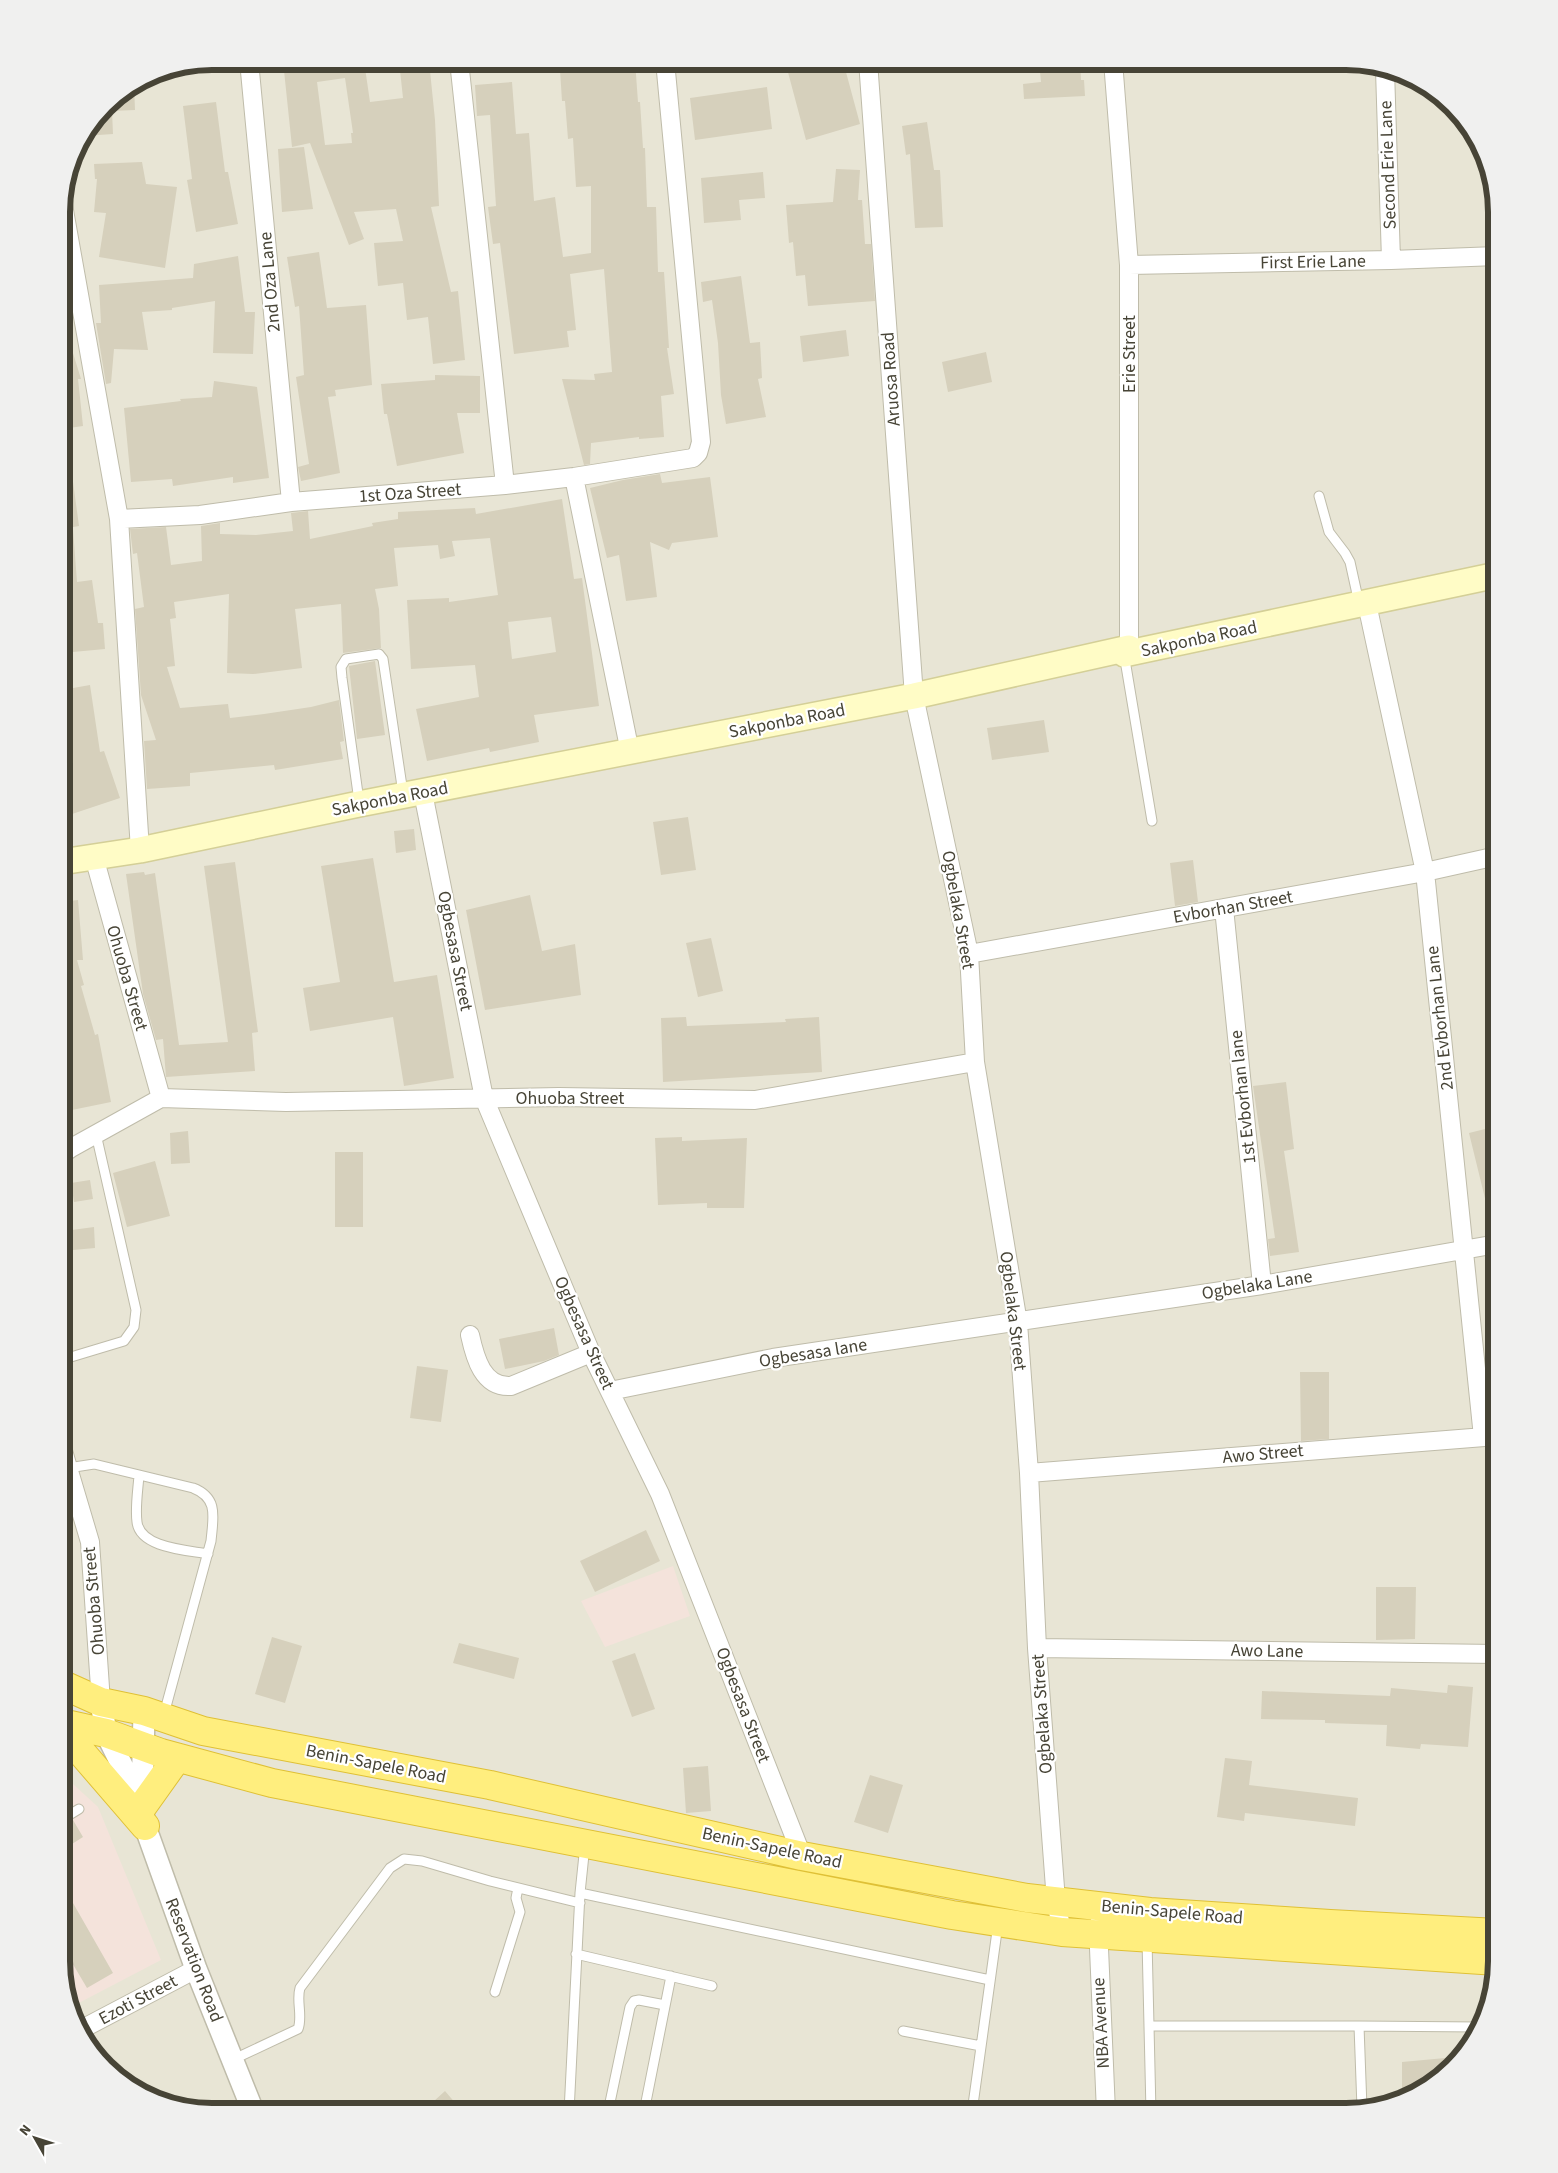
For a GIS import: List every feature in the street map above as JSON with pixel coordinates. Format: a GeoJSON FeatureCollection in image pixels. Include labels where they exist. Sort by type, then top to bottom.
{"type":"FeatureCollection","features":[{"type":"Feature","properties":{"kind":"highway","name":"Benin-Sapele Road"},"geometry":{"type":"LineString","coordinates":[[70,1688],[101,1702],[154,1714],[203,1730],[490,1785],[802,1856],[1027,1898],[1150,1912],[1488,1933]]}},
{"type":"Feature","properties":{"kind":"highway","name":"Benin-Sapele Road"},"geometry":{"type":"LineString","coordinates":[[70,1726],[106,1733],[177,1758],[272,1783],[585,1842],[942,1913],[1062,1932],[1488,1960]]}},
{"type":"Feature","properties":{"kind":"highway"},"geometry":{"type":"LineString","coordinates":[[70,1736],[82,1752],[144,1817],[177,1758]]}},
{"type":"Feature","properties":{"kind":"main road","name":"Sakponba Road"},"geometry":{"type":"LineString","coordinates":[[70,861],[140,850],[359,804],[914,696],[1488,577]]}},
{"type":"Feature","properties":{"kind":"street","name":"2nd Oza Lane"},"geometry":{"type":"LineString","coordinates":[[250,70],[291,502]]}},
{"type":"Feature","properties":{"kind":"street"},"geometry":{"type":"LineString","coordinates":[[460,70],[505,485]]}},
{"type":"Feature","properties":{"kind":"street","name":"1st Oza Street"},"geometry":{"type":"LineString","coordinates":[[119,519],[200,515],[291,502],[505,485],[574,477],[694,458],[698,453],[701,442],[666,70]]}},
{"type":"Feature","properties":{"kind":"street","name":"Aruosa Road"},"geometry":{"type":"LineString","coordinates":[[869,70],[914,696]]}},
{"type":"Feature","properties":{"kind":"street","name":"Erie Street"},"geometry":{"type":"LineString","coordinates":[[1114,70],[1129,265],[1127,651]]}},
{"type":"Feature","properties":{"kind":"street","name":"Second Erie Lane"},"geometry":{"type":"LineString","coordinates":[[1385,76],[1391,260]]}},
{"type":"Feature","properties":{"kind":"street"},"geometry":{"type":"LineString","coordinates":[[70,244],[119,519],[140,850]]}},
{"type":"Feature","properties":{"kind":"street","name":"First Erie Lane"},"geometry":{"type":"LineString","coordinates":[[1129,265],[1488,256]]}},
{"type":"Feature","properties":{"kind":"street"},"geometry":{"type":"LineString","coordinates":[[574,477],[630,752]]}},
{"type":"Feature","properties":{"kind":"street","name":"2nd Evborhan Lane"},"geometry":{"type":"LineString","coordinates":[[1363,604],[1425,872],[1463,1250],[1488,1422]]}},
{"type":"Feature","properties":{"kind":"street","name":"Ogbelaka Street"},"geometry":{"type":"LineString","coordinates":[[914,696],[969,954],[975,1062],[1018,1323],[1029,1473],[1037,1648],[1056,1901],[1062,1932]]}},
{"type":"Feature","properties":{"kind":"street","name":"Ogbesasa Street"},"geometry":{"type":"LineString","coordinates":[[413,795],[484,1098],[590,1353],[660,1494],[802,1856]]}},
{"type":"Feature","properties":{"kind":"street","name":"Ohuoba Street"},"geometry":{"type":"LineString","coordinates":[[94,857],[161,1098],[286,1102],[484,1098],[755,1100],[975,1062]]}},
{"type":"Feature","properties":{"kind":"street","name":"Evborhan Street"},"geometry":{"type":"LineString","coordinates":[[969,954],[1425,872],[1488,858]]}},
{"type":"Feature","properties":{"kind":"street","name":"1st Evborhan lane"},"geometry":{"type":"LineString","coordinates":[[1224,908],[1262,1285]]}},
{"type":"Feature","properties":{"kind":"street"},"geometry":{"type":"LineString","coordinates":[[70,1150],[161,1098]]}},
{"type":"Feature","properties":{"kind":"street","name":"Ogbelaka Lane"},"geometry":{"type":"LineString","coordinates":[[1018,1323],[1262,1285],[1488,1246]]}},
{"type":"Feature","properties":{"kind":"street","name":"Ogbesasa lane"},"geometry":{"type":"LineString","coordinates":[[610,1391],[773,1358],[1018,1323]]}},
{"type":"Feature","properties":{"kind":"street"},"geometry":{"type":"LineString","coordinates":[[470,1335],[476,1359],[484,1376],[501,1387],[511,1386],[590,1353]]}},
{"type":"Feature","properties":{"kind":"street","name":"Awo Street"},"geometry":{"type":"LineString","coordinates":[[1029,1473],[1488,1436]]}},
{"type":"Feature","properties":{"kind":"street","name":"Ohuoba Street"},"geometry":{"type":"LineString","coordinates":[[70,1475],[90,1542],[101,1702]]}},
{"type":"Feature","properties":{"kind":"street","name":"Awo Lane"},"geometry":{"type":"LineString","coordinates":[[1037,1648],[1488,1654]]}},
{"type":"Feature","properties":{"kind":"street","name":"Reservation Road"},"geometry":{"type":"LineString","coordinates":[[101,1702],[106,1733],[144,1817],[196,1969],[249,2103]]}},
{"type":"Feature","properties":{"kind":"street","name":"Reservation Road"},"geometry":{"type":"LineString","coordinates":[[144,1817],[143,1746],[154,1714]]}},
{"type":"Feature","properties":{"kind":"street","name":"NBA Avenue"},"geometry":{"type":"LineString","coordinates":[[1100,1906],[1097,1934],[1106,2103]]}},
{"type":"Feature","properties":{"kind":"street","name":"Ezoti Street"},"geometry":{"type":"LineString","coordinates":[[86,2027],[196,1969]]}},
{"type":"Feature","properties":{"kind":"lane"},"geometry":{"type":"LineString","coordinates":[[1319,496],[1329,532],[1345,552],[1350,562],[1363,604]]}},
{"type":"Feature","properties":{"kind":"lane"},"geometry":{"type":"LineString","coordinates":[[1127,651],[1152,821]]}},
{"type":"Feature","properties":{"kind":"lane"},"geometry":{"type":"LineString","coordinates":[[359,804],[341,667],[346,659],[379,654],[383,659],[413,795]]}},
{"type":"Feature","properties":{"kind":"lane"},"geometry":{"type":"LineString","coordinates":[[70,1357],[124,1341],[134,1327],[136,1310],[96,1134]]}},
{"type":"Feature","properties":{"kind":"lane"},"geometry":{"type":"LineString","coordinates":[[70,1468],[94,1464],[193,1488],[207,1496],[214,1512],[208,1554],[154,1714]]}},
{"type":"Feature","properties":{"kind":"lane"},"geometry":{"type":"LineString","coordinates":[[139,1475],[137,1522],[144,1536],[150,1541],[162,1545],[208,1554]]}},
{"type":"Feature","properties":{"kind":"lane"},"geometry":{"type":"LineString","coordinates":[[70,1815],[80,1809]]}},
{"type":"Feature","properties":{"kind":"lane"},"geometry":{"type":"LineString","coordinates":[[569,2103],[576,1954],[585,1842]]}},
{"type":"Feature","properties":{"kind":"lane"},"geometry":{"type":"LineString","coordinates":[[232,2060],[298,2029],[300,2024],[298,1994],[300,1988],[390,1868],[404,1859],[422,1861],[580,1903]]}},
{"type":"Feature","properties":{"kind":"lane"},"geometry":{"type":"LineString","coordinates":[[496,1992],[520,1912],[516,1898],[518,1888]]}},
{"type":"Feature","properties":{"kind":"lane"},"geometry":{"type":"LineString","coordinates":[[580,1893],[990,1980]]}},
{"type":"Feature","properties":{"kind":"lane"},"geometry":{"type":"LineString","coordinates":[[973,2103],[998,1922]]}},
{"type":"Feature","properties":{"kind":"lane"},"geometry":{"type":"LineString","coordinates":[[1147,1937],[1151,2103]]}},
{"type":"Feature","properties":{"kind":"lane"},"geometry":{"type":"LineString","coordinates":[[576,1954],[712,1986]]}},
{"type":"Feature","properties":{"kind":"lane"},"geometry":{"type":"LineString","coordinates":[[646,2103],[671,1976]]}},
{"type":"Feature","properties":{"kind":"lane"},"geometry":{"type":"LineString","coordinates":[[610,2103],[630,2007],[634,2001],[639,2000],[665,2005]]}},
{"type":"Feature","properties":{"kind":"lane"},"geometry":{"type":"LineString","coordinates":[[1150,2026],[1471,2027]]}},
{"type":"Feature","properties":{"kind":"lane"},"geometry":{"type":"LineString","coordinates":[[1359,2026],[1362,2102]]}},
{"type":"Feature","properties":{"kind":"lane"},"geometry":{"type":"LineString","coordinates":[[903,2031],[981,2046]]}},
{"type":"Feature","properties":{"kind":"shaded area"},"geometry":{"type":"Polygon","coordinates":[[[1355,70],[1392,78],[1417,89],[1433,99],[1459,125],[1469,141],[1483,175],[1487,193],[1488,212],[1488,1961],[1487,1980],[1483,1998],[1469,2032],[1459,2048],[1433,2074],[1417,2084],[1383,2098],[1365,2102],[1346,2103],[203,2103],[166,2095],[133,2079],[105,2055],[89,2032],[75,1998],[71,1980],[70,1961],[70,203],[75,175],[81,158],[89,141],[105,118],[118,105],[141,89],[166,78],[193,71],[1355,70]]]}},
{"type":"Feature","properties":{"kind":"shaded area"},"geometry":{"type":"Polygon","coordinates":[[[673,1566],[690,1616],[605,1647],[581,1601],[673,1566]]]}},
{"type":"Feature","properties":{"kind":"shaded area"},"geometry":{"type":"Polygon","coordinates":[[[70,1781],[98,1807],[161,1960],[77,2004],[71,1980],[70,1961],[70,1781]]]}},
{"type":"Feature","properties":{"kind":"building"},"geometry":{"type":"Polygon","coordinates":[[[284,70],[365,70],[370,102],[403,98],[400,70],[430,70],[435,120],[439,206],[431,207],[451,292],[458,291],[465,360],[433,364],[428,317],[407,320],[403,283],[378,286],[374,243],[403,241],[396,209],[354,212],[364,239],[349,245],[310,143],[292,147],[284,70]],[[345,78],[317,82],[325,145],[352,143],[351,133],[353,133],[345,78]]]}},
{"type":"Feature","properties":{"kind":"building"},"geometry":{"type":"Polygon","coordinates":[[[560,70],[636,70],[643,148],[645,148],[647,207],[656,207],[658,272],[664,272],[669,348],[667,348],[674,394],[661,396],[664,437],[639,439],[639,437],[591,443],[590,464],[584,465],[562,379],[595,380],[594,374],[612,372],[604,269],[570,274],[576,330],[567,331],[569,347],[514,354],[500,243],[493,244],[488,207],[496,206],[490,115],[477,116],[475,85],[512,82],[516,134],[529,133],[534,201],[555,197],[563,257],[591,253],[591,186],[576,187],[573,138],[568,139],[565,101],[562,101],[560,70]]]}},
{"type":"Feature","properties":{"kind":"building"},"geometry":{"type":"Polygon","coordinates":[[[787,70],[845,70],[860,124],[806,140],[787,70]]]}},
{"type":"Feature","properties":{"kind":"building"},"geometry":{"type":"Polygon","coordinates":[[[1040,70],[1080,70],[1081,80],[1084,80],[1085,96],[1024,99],[1023,84],[1041,82],[1040,70]]]}},
{"type":"Feature","properties":{"kind":"building"},"geometry":{"type":"Polygon","coordinates":[[[767,87],[772,129],[695,140],[690,98],[767,87]]]}},
{"type":"Feature","properties":{"kind":"building"},"geometry":{"type":"Polygon","coordinates":[[[134,93],[135,110],[112,111],[134,93]]]}},
{"type":"Feature","properties":{"kind":"building"},"geometry":{"type":"Polygon","coordinates":[[[216,102],[225,172],[228,172],[238,224],[196,232],[187,180],[192,179],[183,106],[216,102]]]}},
{"type":"Feature","properties":{"kind":"building"},"geometry":{"type":"Polygon","coordinates":[[[112,111],[113,134],[92,135],[112,111]]]}},
{"type":"Feature","properties":{"kind":"building"},"geometry":{"type":"Polygon","coordinates":[[[927,122],[934,170],[940,170],[943,227],[915,228],[910,154],[906,155],[902,126],[927,122]]]}},
{"type":"Feature","properties":{"kind":"building"},"geometry":{"type":"Polygon","coordinates":[[[304,147],[313,209],[282,212],[278,149],[304,147]]]}},
{"type":"Feature","properties":{"kind":"building"},"geometry":{"type":"Polygon","coordinates":[[[142,162],[146,184],[177,187],[165,268],[99,257],[106,213],[94,212],[97,179],[95,179],[94,164],[142,162]]]}},
{"type":"Feature","properties":{"kind":"building"},"geometry":{"type":"Polygon","coordinates":[[[836,169],[860,170],[858,200],[862,200],[865,244],[871,244],[875,301],[808,306],[805,275],[796,276],[793,242],[789,243],[786,205],[833,202],[836,169]]]}},
{"type":"Feature","properties":{"kind":"building"},"geometry":{"type":"Polygon","coordinates":[[[763,172],[765,198],[739,200],[741,220],[704,223],[701,178],[763,172]]]}},
{"type":"Feature","properties":{"kind":"building"},"geometry":{"type":"Polygon","coordinates":[[[319,252],[327,308],[366,305],[372,385],[335,390],[336,396],[328,397],[340,473],[301,481],[298,467],[309,464],[296,377],[304,375],[299,306],[295,307],[287,257],[319,252]]]}},
{"type":"Feature","properties":{"kind":"building"},"geometry":{"type":"Polygon","coordinates":[[[238,256],[245,312],[255,312],[253,354],[213,353],[215,301],[172,308],[172,310],[142,312],[148,350],[114,349],[111,383],[106,384],[96,323],[101,323],[99,285],[193,278],[194,264],[238,256]]]}},
{"type":"Feature","properties":{"kind":"building"},"geometry":{"type":"Polygon","coordinates":[[[741,276],[750,343],[760,342],[762,378],[758,379],[766,417],[726,424],[721,395],[718,343],[712,300],[703,302],[701,282],[741,276]]]}},
{"type":"Feature","properties":{"kind":"building"},"geometry":{"type":"Polygon","coordinates":[[[846,330],[849,356],[803,362],[800,336],[846,330]]]}},
{"type":"Feature","properties":{"kind":"building"},"geometry":{"type":"Polygon","coordinates":[[[70,343],[81,379],[78,379],[83,426],[70,428],[70,343]]]}},
{"type":"Feature","properties":{"kind":"building"},"geometry":{"type":"Polygon","coordinates":[[[986,352],[992,382],[948,392],[942,362],[986,352]]]}},
{"type":"Feature","properties":{"kind":"building"},"geometry":{"type":"Polygon","coordinates":[[[435,375],[480,376],[480,413],[457,413],[464,453],[397,466],[387,414],[384,414],[381,384],[435,380],[435,375]]]}},
{"type":"Feature","properties":{"kind":"building"},"geometry":{"type":"Polygon","coordinates":[[[214,381],[257,387],[269,478],[233,483],[233,477],[173,486],[172,479],[131,482],[124,408],[181,401],[180,399],[212,397],[214,381]]]}},
{"type":"Feature","properties":{"kind":"building"},"geometry":{"type":"Polygon","coordinates":[[[70,467],[71,467],[79,526],[70,528],[70,467]]]}},
{"type":"Feature","properties":{"kind":"building"},"geometry":{"type":"Polygon","coordinates":[[[660,474],[662,483],[710,477],[718,537],[672,543],[669,550],[650,542],[657,597],[626,601],[619,555],[607,558],[590,488],[660,474]]]}},
{"type":"Feature","properties":{"kind":"building"},"geometry":{"type":"Polygon","coordinates":[[[562,499],[574,579],[582,578],[599,706],[534,715],[539,742],[490,752],[489,748],[427,761],[416,709],[479,697],[475,665],[411,669],[407,600],[449,598],[449,602],[498,595],[490,538],[452,541],[455,556],[440,559],[438,545],[394,548],[398,586],[375,589],[379,609],[381,648],[343,653],[341,604],[295,609],[302,668],[253,674],[227,673],[229,594],[174,602],[176,618],[170,619],[175,666],[167,667],[180,708],[228,704],[230,718],[311,707],[339,700],[344,741],[340,742],[343,759],[275,770],[274,765],[190,773],[190,786],[147,789],[144,741],[156,740],[141,695],[135,609],[144,607],[137,553],[133,554],[130,529],[166,527],[171,565],[202,561],[201,526],[220,523],[220,534],[256,535],[293,531],[291,513],[308,511],[310,539],[373,526],[372,523],[398,519],[398,512],[475,508],[476,514],[562,499]],[[551,617],[508,622],[512,659],[556,652],[551,617]]]}},
{"type":"Feature","properties":{"kind":"building"},"geometry":{"type":"Polygon","coordinates":[[[70,529],[73,529],[77,582],[92,580],[98,623],[103,623],[105,649],[70,652],[70,529]]]}},
{"type":"Feature","properties":{"kind":"building"},"geometry":{"type":"Polygon","coordinates":[[[375,661],[385,735],[357,739],[349,666],[375,661]]]}},
{"type":"Feature","properties":{"kind":"building"},"geometry":{"type":"Polygon","coordinates":[[[90,685],[100,752],[104,751],[120,798],[70,815],[70,689],[90,685]]]}},
{"type":"Feature","properties":{"kind":"building"},"geometry":{"type":"Polygon","coordinates":[[[1044,720],[1049,752],[992,760],[987,728],[1044,720]]]}},
{"type":"Feature","properties":{"kind":"building"},"geometry":{"type":"Polygon","coordinates":[[[688,817],[696,870],[661,875],[653,822],[688,817]]]}},
{"type":"Feature","properties":{"kind":"building"},"geometry":{"type":"Polygon","coordinates":[[[414,829],[416,850],[396,853],[394,831],[414,829]]]}},
{"type":"Feature","properties":{"kind":"building"},"geometry":{"type":"Polygon","coordinates":[[[373,858],[394,982],[437,975],[454,1078],[404,1086],[393,1017],[310,1031],[303,988],[340,982],[321,866],[373,858]]]}},
{"type":"Feature","properties":{"kind":"building"},"geometry":{"type":"Polygon","coordinates":[[[1193,860],[1198,902],[1175,906],[1170,863],[1193,860]]]}},
{"type":"Feature","properties":{"kind":"building"},"geometry":{"type":"Polygon","coordinates":[[[235,862],[258,1032],[252,1033],[255,1071],[166,1077],[163,1039],[156,1040],[143,994],[126,874],[144,872],[145,875],[155,873],[179,1045],[228,1042],[204,866],[235,862]]]}},
{"type":"Feature","properties":{"kind":"building"},"geometry":{"type":"Polygon","coordinates":[[[530,895],[542,951],[575,944],[581,995],[485,1010],[466,910],[530,895]]]}},
{"type":"Feature","properties":{"kind":"building"},"geometry":{"type":"Polygon","coordinates":[[[78,900],[83,960],[77,960],[84,985],[81,986],[95,1035],[98,1034],[111,1102],[70,1110],[70,901],[78,900]]]}},
{"type":"Feature","properties":{"kind":"building"},"geometry":{"type":"Polygon","coordinates":[[[711,938],[723,991],[698,997],[686,943],[711,938]]]}},
{"type":"Feature","properties":{"kind":"building"},"geometry":{"type":"Polygon","coordinates":[[[686,1017],[687,1026],[786,1022],[785,1019],[819,1017],[822,1072],[663,1082],[661,1018],[686,1017]]]}},
{"type":"Feature","properties":{"kind":"building"},"geometry":{"type":"Polygon","coordinates":[[[1286,1082],[1294,1149],[1284,1151],[1299,1252],[1270,1256],[1268,1239],[1275,1238],[1253,1086],[1286,1082]]]}},
{"type":"Feature","properties":{"kind":"building"},"geometry":{"type":"Polygon","coordinates":[[[1488,1128],[1488,1211],[1469,1133],[1488,1128]]]}},
{"type":"Feature","properties":{"kind":"building"},"geometry":{"type":"Polygon","coordinates":[[[188,1131],[190,1163],[171,1164],[170,1133],[188,1131]]]}},
{"type":"Feature","properties":{"kind":"building"},"geometry":{"type":"Polygon","coordinates":[[[682,1137],[682,1141],[747,1138],[744,1208],[707,1208],[707,1203],[658,1205],[655,1138],[682,1137]]]}},
{"type":"Feature","properties":{"kind":"building"},"geometry":{"type":"Polygon","coordinates":[[[335,1152],[363,1152],[363,1227],[335,1227],[335,1152]]]}},
{"type":"Feature","properties":{"kind":"building"},"geometry":{"type":"Polygon","coordinates":[[[155,1161],[170,1216],[127,1227],[113,1173],[155,1161]]]}},
{"type":"Feature","properties":{"kind":"building"},"geometry":{"type":"Polygon","coordinates":[[[90,1180],[93,1199],[74,1202],[71,1183],[90,1180]]]}},
{"type":"Feature","properties":{"kind":"building"},"geometry":{"type":"Polygon","coordinates":[[[94,1227],[95,1248],[73,1250],[72,1230],[94,1227]]]}},
{"type":"Feature","properties":{"kind":"building"},"geometry":{"type":"Polygon","coordinates":[[[554,1328],[559,1355],[544,1361],[505,1369],[499,1339],[554,1328]]]}},
{"type":"Feature","properties":{"kind":"building"},"geometry":{"type":"Polygon","coordinates":[[[417,1366],[448,1370],[441,1422],[410,1418],[417,1366]]]}},
{"type":"Feature","properties":{"kind":"building"},"geometry":{"type":"Polygon","coordinates":[[[1300,1372],[1329,1372],[1329,1439],[1301,1441],[1300,1372]]]}},
{"type":"Feature","properties":{"kind":"building"},"geometry":{"type":"Polygon","coordinates":[[[646,1530],[660,1561],[595,1592],[580,1561],[646,1530]]]}},
{"type":"Feature","properties":{"kind":"building"},"geometry":{"type":"Polygon","coordinates":[[[1376,1587],[1416,1587],[1415,1639],[1376,1640],[1376,1587]]]}},
{"type":"Feature","properties":{"kind":"building"},"geometry":{"type":"Polygon","coordinates":[[[272,1637],[302,1646],[285,1703],[255,1694],[272,1637]]]}},
{"type":"Feature","properties":{"kind":"building"},"geometry":{"type":"Polygon","coordinates":[[[459,1643],[519,1658],[514,1679],[453,1663],[459,1643]]]}},
{"type":"Feature","properties":{"kind":"building"},"geometry":{"type":"Polygon","coordinates":[[[635,1653],[655,1709],[632,1717],[612,1661],[635,1653]]]}},
{"type":"Feature","properties":{"kind":"building"},"geometry":{"type":"Polygon","coordinates":[[[1448,1685],[1473,1687],[1468,1747],[1421,1744],[1420,1749],[1386,1746],[1387,1725],[1325,1723],[1325,1720],[1261,1719],[1262,1691],[1390,1696],[1391,1688],[1447,1693],[1448,1685]]]}},
{"type":"Feature","properties":{"kind":"building"},"geometry":{"type":"Polygon","coordinates":[[[1225,1758],[1252,1761],[1249,1785],[1358,1798],[1355,1826],[1245,1813],[1244,1821],[1217,1817],[1225,1758]]]}},
{"type":"Feature","properties":{"kind":"building"},"geometry":{"type":"Polygon","coordinates":[[[708,1766],[711,1811],[686,1813],[683,1768],[708,1766]]]}},
{"type":"Feature","properties":{"kind":"building"},"geometry":{"type":"Polygon","coordinates":[[[870,1775],[903,1785],[888,1833],[854,1822],[870,1775]]]}},
{"type":"Feature","properties":{"kind":"building"},"geometry":{"type":"Polygon","coordinates":[[[73,1820],[83,1837],[70,1845],[70,1822],[73,1820]]]}},
{"type":"Feature","properties":{"kind":"building"},"geometry":{"type":"Polygon","coordinates":[[[70,1898],[113,1973],[87,1988],[70,1959],[70,1898]]]}},
{"type":"Feature","properties":{"kind":"building"},"geometry":{"type":"Polygon","coordinates":[[[1449,2058],[1433,2074],[1402,2091],[1402,2062],[1449,2058]]]}},
{"type":"Feature","properties":{"kind":"building"},"geometry":{"type":"Polygon","coordinates":[[[445,2091],[455,2103],[432,2103],[445,2091]]]}}]}
